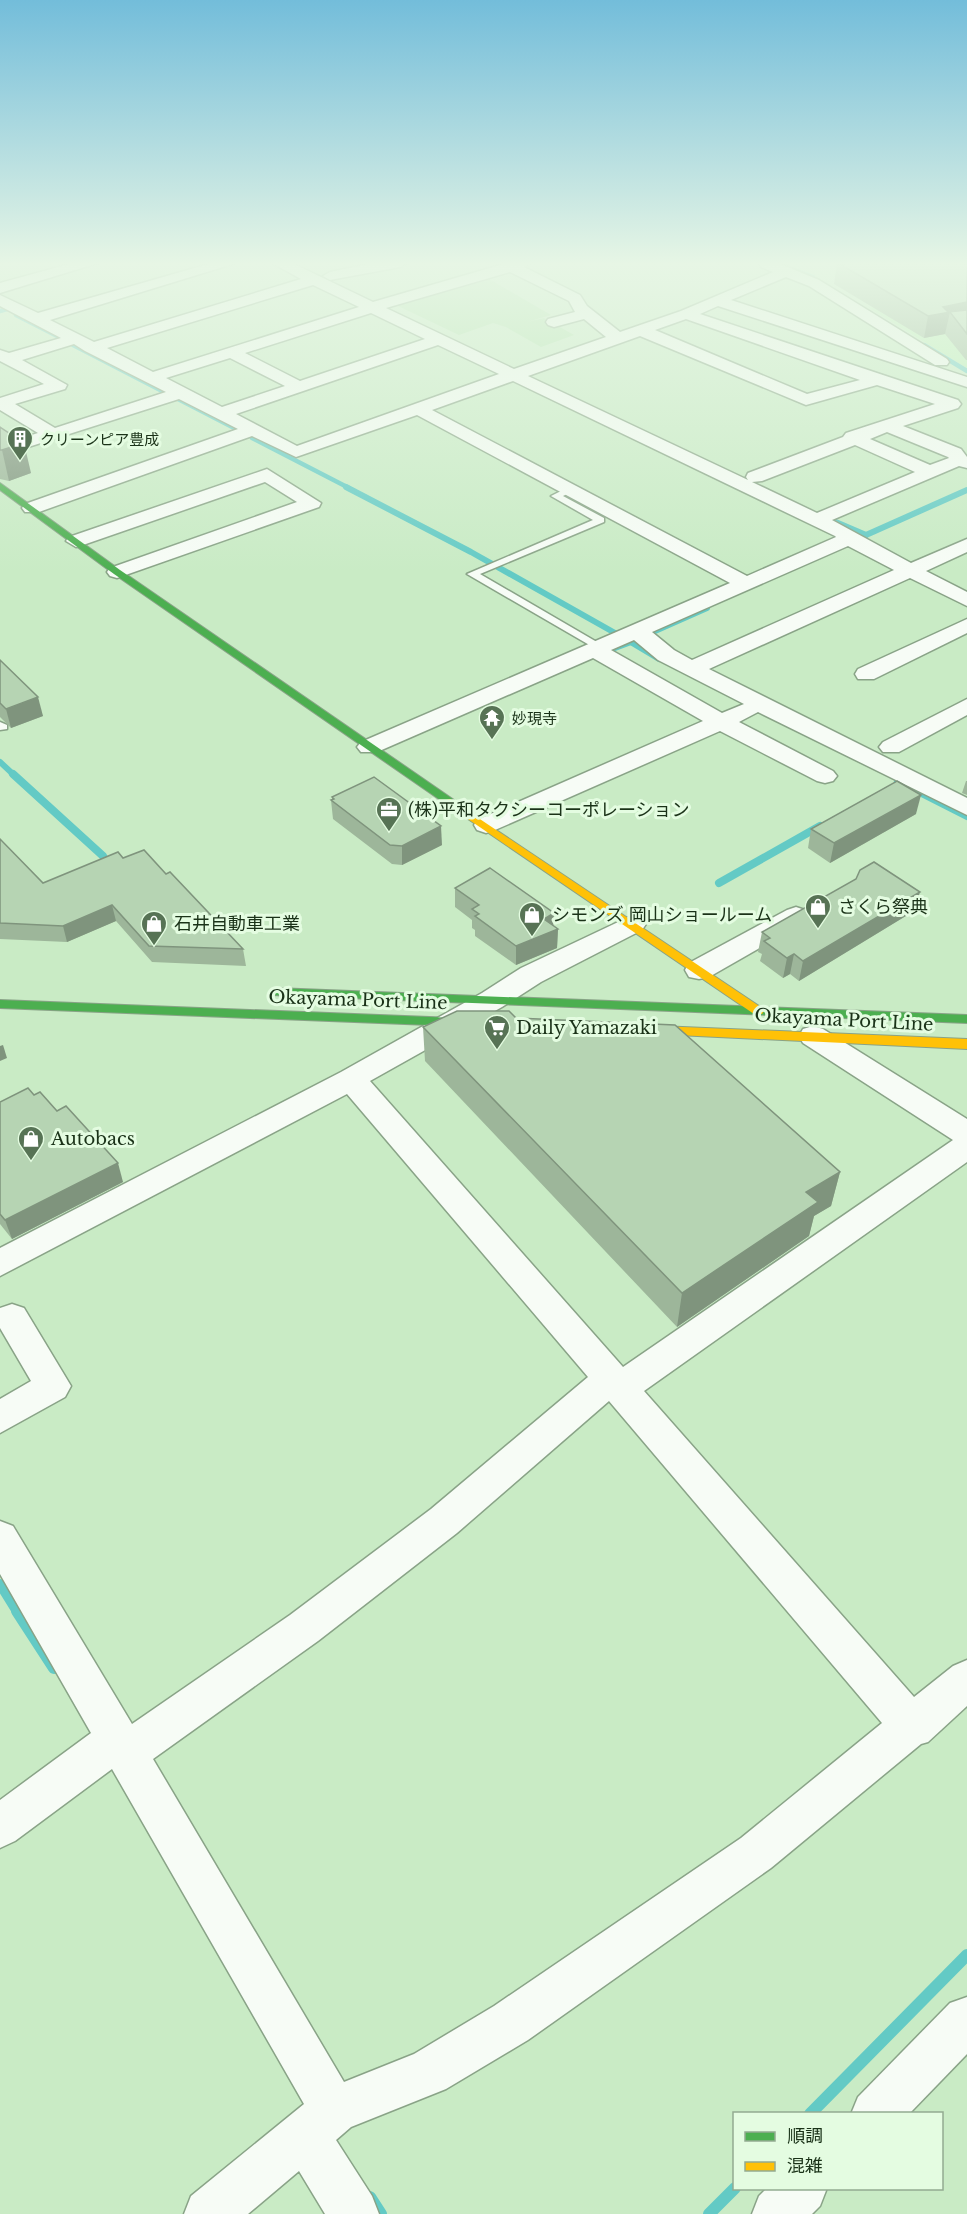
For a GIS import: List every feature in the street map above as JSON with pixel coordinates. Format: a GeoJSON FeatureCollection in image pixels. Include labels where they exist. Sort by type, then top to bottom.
{"type":"FeatureCollection","features":[{"type":"Feature","properties":{"kind":"street"},"geometry":{"type":"LineString","coordinates":[[22,366],[59,385],[1,403],[53,434]]}},
{"type":"Feature","properties":{"kind":"street"},"geometry":{"type":"LineString","coordinates":[[127,366],[296,453],[535,366]]}},
{"type":"Feature","properties":{"kind":"street"},"geometry":{"type":"LineString","coordinates":[[150,378],[186,366]]}},
{"type":"Feature","properties":{"kind":"street"},"geometry":{"type":"LineString","coordinates":[[259,366],[299,387]]}},
{"type":"Feature","properties":{"kind":"street"},"geometry":{"type":"LineString","coordinates":[[220,414],[360,366]]}},
{"type":"Feature","properties":{"kind":"street"},"geometry":{"type":"LineString","coordinates":[[504,366],[754,477],[825,517],[849,539],[967,600]]}},
{"type":"Feature","properties":{"kind":"street"},"geometry":{"type":"LineString","coordinates":[[506,366],[825,517],[930,472],[963,462],[955,453],[886,426]]}},
{"type":"Feature","properties":{"kind":"street"},"geometry":{"type":"LineString","coordinates":[[726,366],[806,400],[878,380]]}},
{"type":"Feature","properties":{"kind":"street"},"geometry":{"type":"LineString","coordinates":[[754,477],[852,437],[952,404],[838,366]]}},
{"type":"Feature","properties":{"kind":"street"},"geometry":{"type":"LineString","coordinates":[[924,366],[967,380]]}},
{"type":"Feature","properties":{"kind":"street"},"geometry":{"type":"LineString","coordinates":[[945,366],[967,380]]}},
{"type":"Feature","properties":{"kind":"street"},"geometry":{"type":"LineString","coordinates":[[0,451],[180,393]]}},
{"type":"Feature","properties":{"kind":"street"},"geometry":{"type":"LineString","coordinates":[[418,409],[746,583]]}},
{"type":"Feature","properties":{"kind":"street"},"geometry":{"type":"LineString","coordinates":[[32,508],[253,430]]}},
{"type":"Feature","properties":{"kind":"street"},"geometry":{"type":"LineString","coordinates":[[852,437],[930,472]]}},
{"type":"Feature","properties":{"kind":"street"},"geometry":{"type":"LineString","coordinates":[[76,541],[267,475],[312,503],[117,572]]}},
{"type":"Feature","properties":{"kind":"street"},"geometry":{"type":"LineString","coordinates":[[0,486],[117,572],[369,747],[758,1011]]}},
{"type":"Feature","properties":{"kind":"street"},"geometry":{"type":"LineString","coordinates":[[369,747],[849,539]]}},
{"type":"Feature","properties":{"kind":"street"},"geometry":{"type":"LineString","coordinates":[[691,669],[967,545]]}},
{"type":"Feature","properties":{"kind":"street"},"geometry":{"type":"LineString","coordinates":[[866,674],[967,625]]}},
{"type":"Feature","properties":{"kind":"street"},"geometry":{"type":"LineString","coordinates":[[634,632],[649,639],[666,655],[691,669],[967,808]]}},
{"type":"Feature","properties":{"kind":"street"},"geometry":{"type":"LineString","coordinates":[[596,648],[722,723],[825,776]]}},
{"type":"Feature","properties":{"kind":"street"},"geometry":{"type":"LineString","coordinates":[[891,747],[967,706]]}},
{"type":"Feature","properties":{"kind":"street"},"geometry":{"type":"LineString","coordinates":[[486,825],[748,710]]}},
{"type":"Feature","properties":{"kind":"street"},"geometry":{"type":"LineString","coordinates":[[904,791],[967,824]]}},
{"type":"Feature","properties":{"kind":"street"},"geometry":{"type":"LineString","coordinates":[[699,970],[820,903]]}},
{"type":"Feature","properties":{"kind":"street"},"geometry":{"type":"LineString","coordinates":[[0,1263],[351,1079],[453,1022],[490,1012],[531,975],[633,924]]}},
{"type":"Feature","properties":{"kind":"street","name":"Okayama Port Line"},"geometry":{"type":"LineString","coordinates":[[258,992],[490,1012],[758,1011],[967,1019]]}},
{"type":"Feature","properties":{"kind":"street","name":"Okayama Port Line"},"geometry":{"type":"LineString","coordinates":[[0,1004],[453,1022]]}},
{"type":"Feature","properties":{"kind":"street","name":"Okayama Port Line"},"geometry":{"type":"LineString","coordinates":[[620,1028],[967,1044]]}},
{"type":"Feature","properties":{"kind":"street"},"geometry":{"type":"LineString","coordinates":[[813,1036],[967,1134]]}},
{"type":"Feature","properties":{"kind":"street"},"geometry":{"type":"LineString","coordinates":[[351,1079],[913,1727]]}},
{"type":"Feature","properties":{"kind":"street"},"geometry":{"type":"LineString","coordinates":[[0,1826],[113,1747],[304,1628],[444,1521],[615,1383],[967,1146]]}},
{"type":"Feature","properties":{"kind":"street"},"geometry":{"type":"LineString","coordinates":[[0,1417],[53,1386],[12,1318]]}},
{"type":"Feature","properties":{"kind":"street"},"geometry":{"type":"LineString","coordinates":[[0,1538],[320,2120],[354,2214]]}},
{"type":"Feature","properties":{"kind":"street"},"geometry":{"type":"LineString","coordinates":[[209,2214],[320,2120],[429,2072],[511,2023],[756,1853],[913,1727],[967,1680]]}},
{"type":"Feature","properties":{"kind":"street"},"geometry":{"type":"LineString","coordinates":[[877,2112],[967,2020]]}},
{"type":"Feature","properties":{"kind":"street"},"geometry":{"type":"LineString","coordinates":[[777,2214],[800,2190]]}},
{"type":"Feature","properties":{"kind":"lane"},"geometry":{"type":"LineString","coordinates":[[570,490],[556,496],[601,520],[472,574],[596,648]]}},
{"type":"Feature","properties":{"kind":"building"},"geometry":{"type":"Polygon","coordinates":[[[0,427],[24,443],[0,450],[0,427]]]}},
{"type":"Feature","properties":{"kind":"building"},"geometry":{"type":"Polygon","coordinates":[[[0,660],[38,697],[6,709],[0,703],[0,660]]]}},
{"type":"Feature","properties":{"kind":"building"},"geometry":{"type":"Polygon","coordinates":[[[374,777],[441,826],[402,846],[390,845],[331,800],[334,799],[332,797],[374,777]]]}},
{"type":"Feature","properties":{"kind":"building"},"geometry":{"type":"Polygon","coordinates":[[[897,781],[921,795],[834,843],[811,829],[897,781]]]}},
{"type":"Feature","properties":{"kind":"building"},"geometry":{"type":"Polygon","coordinates":[[[0,839],[43,883],[118,852],[123,858],[144,850],[166,874],[170,872],[243,949],[149,946],[112,905],[63,926],[0,923],[0,839]]]}},
{"type":"Feature","properties":{"kind":"building"},"geometry":{"type":"Polygon","coordinates":[[[874,862],[920,892],[803,961],[794,954],[787,958],[764,941],[770,938],[762,932],[856,879],[860,870],[874,862]]]}},
{"type":"Feature","properties":{"kind":"building"},"geometry":{"type":"Polygon","coordinates":[[[490,868],[554,913],[544,919],[558,929],[516,946],[475,916],[479,914],[472,909],[479,905],[455,888],[490,868]]]}},
{"type":"Feature","properties":{"kind":"building"},"geometry":{"type":"Polygon","coordinates":[[[457,1011],[509,1011],[516,1018],[675,1025],[840,1172],[806,1192],[818,1202],[682,1293],[423,1027],[457,1011]]]}},
{"type":"Feature","properties":{"kind":"building"},"geometry":{"type":"Polygon","coordinates":[[[28,1088],[34,1095],[40,1092],[57,1111],[66,1106],[118,1163],[5,1220],[0,1214],[0,1102],[28,1088]]]}},
{"type":"Feature","properties":{"kind":"waterway"},"geometry":{"type":"LineString","coordinates":[[114,366],[164,392]]}},
{"type":"Feature","properties":{"kind":"waterway"},"geometry":{"type":"LineString","coordinates":[[959,366],[967,371]]}},
{"type":"Feature","properties":{"kind":"waterway"},"geometry":{"type":"LineString","coordinates":[[178,399],[236,429]]}},
{"type":"Feature","properties":{"kind":"waterway"},"geometry":{"type":"LineString","coordinates":[[252,438],[349,488]]}},
{"type":"Feature","properties":{"kind":"waterway"},"geometry":{"type":"LineString","coordinates":[[346,487],[471,552],[615,633]]}},
{"type":"Feature","properties":{"kind":"waterway"},"geometry":{"type":"LineString","coordinates":[[866,535],[967,490]]}},
{"type":"Feature","properties":{"kind":"waterway"},"geometry":{"type":"LineString","coordinates":[[831,520],[866,535]]}},
{"type":"Feature","properties":{"kind":"waterway"},"geometry":{"type":"LineString","coordinates":[[862,538],[866,535]]}},
{"type":"Feature","properties":{"kind":"waterway"},"geometry":{"type":"LineString","coordinates":[[655,631],[707,608]]}},
{"type":"Feature","properties":{"kind":"waterway"},"geometry":{"type":"LineString","coordinates":[[615,648],[631,642]]}},
{"type":"Feature","properties":{"kind":"waterway"},"geometry":{"type":"LineString","coordinates":[[631,642],[659,659]]}},
{"type":"Feature","properties":{"kind":"waterway"},"geometry":{"type":"LineString","coordinates":[[0,762],[14,775]]}},
{"type":"Feature","properties":{"kind":"waterway"},"geometry":{"type":"LineString","coordinates":[[13,774],[103,856],[107,864],[104,866]]}},
{"type":"Feature","properties":{"kind":"waterway"},"geometry":{"type":"LineString","coordinates":[[898,781],[967,816]]}},
{"type":"Feature","properties":{"kind":"waterway"},"geometry":{"type":"LineString","coordinates":[[719,883],[820,826]]}},
{"type":"Feature","properties":{"kind":"waterway"},"geometry":{"type":"LineString","coordinates":[[0,1584],[18,1613]]}},
{"type":"Feature","properties":{"kind":"waterway"},"geometry":{"type":"LineString","coordinates":[[17,1611],[54,1668]]}},
{"type":"Feature","properties":{"kind":"waterway"},"geometry":{"type":"LineString","coordinates":[[812,2112],[967,1955]]}},
{"type":"Feature","properties":{"kind":"waterway"},"geometry":{"type":"LineString","coordinates":[[709,2214],[733,2190]]}},
{"type":"Feature","properties":{"kind":"waterway"},"geometry":{"type":"LineString","coordinates":[[370,2197],[381,2214]]}},
{"type":"Feature","properties":{"kind":"traffic: fast"},"geometry":{"type":"LineString","coordinates":[[0,486],[117,572],[450,802]]}},
{"type":"Feature","properties":{"kind":"traffic: fast"},"geometry":{"type":"LineString","coordinates":[[275,992],[967,1019]]}},
{"type":"Feature","properties":{"kind":"traffic: fast"},"geometry":{"type":"LineString","coordinates":[[0,1004],[480,1023]]}},
{"type":"Feature","properties":{"kind":"traffic: slow"},"geometry":{"type":"LineString","coordinates":[[450,802],[758,1011]]}},
{"type":"Feature","properties":{"kind":"traffic: slow"},"geometry":{"type":"LineString","coordinates":[[636,1029],[967,1044]]}},
{"type":"Feature","properties":{"kind":"place","name":"クリーンピア豊成"},"geometry":{"type":"Point","coordinates":[20,462]}},
{"type":"Feature","properties":{"kind":"place","name":"妙現寺"},"geometry":{"type":"Point","coordinates":[492,741]}},
{"type":"Feature","properties":{"kind":"place","name":"(株)平和タクシーコーポレーション"},"geometry":{"type":"Point","coordinates":[389,833]}},
{"type":"Feature","properties":{"kind":"place","name":"さくら祭典"},"geometry":{"type":"Point","coordinates":[818,930]}},
{"type":"Feature","properties":{"kind":"place","name":"シモンズ 岡山ショールーム"},"geometry":{"type":"Point","coordinates":[532,938]}},
{"type":"Feature","properties":{"kind":"place","name":"石井自動車工業"},"geometry":{"type":"Point","coordinates":[154,947]}},
{"type":"Feature","properties":{"kind":"place","name":"Daily Yamazaki"},"geometry":{"type":"Point","coordinates":[497,1051]}},
{"type":"Feature","properties":{"kind":"place","name":"Autobacs"},"geometry":{"type":"Point","coordinates":[31,1162]}}]}
